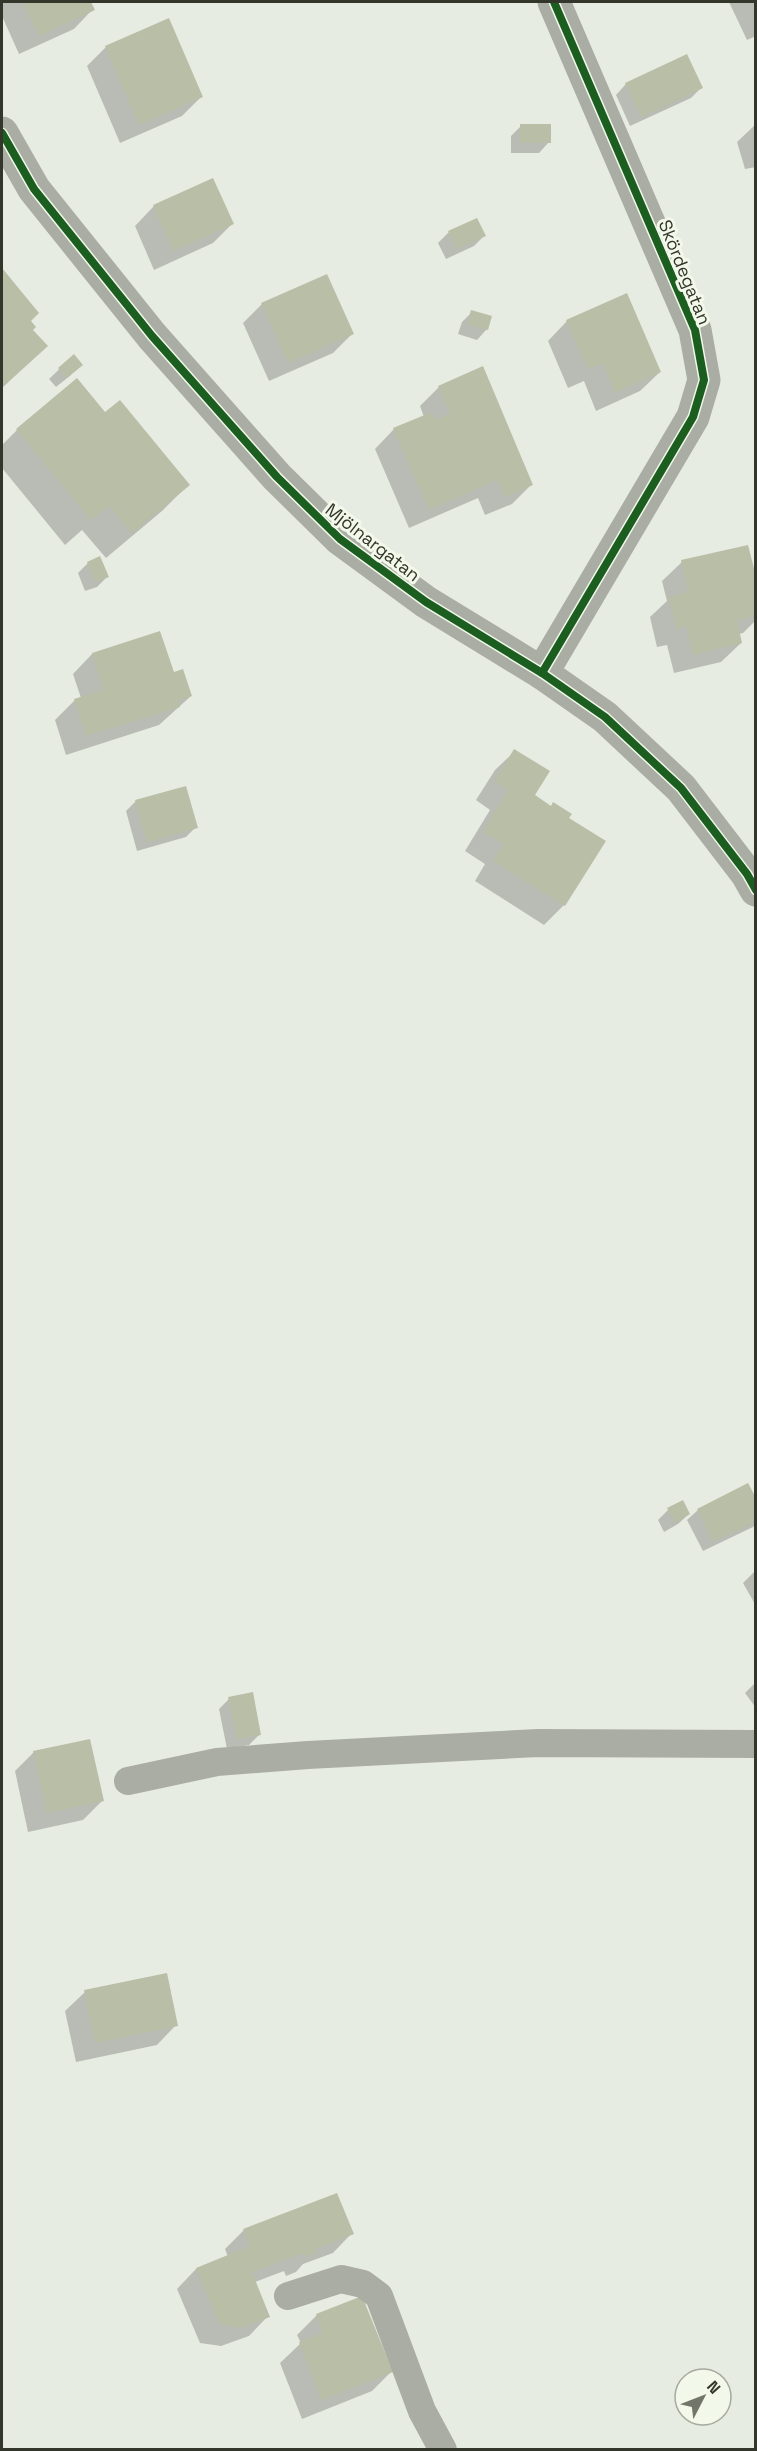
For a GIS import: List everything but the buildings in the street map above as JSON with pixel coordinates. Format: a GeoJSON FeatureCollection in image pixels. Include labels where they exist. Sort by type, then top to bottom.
{"type":"FeatureCollection","features":[{"type":"Feature","properties":{"kind":"street","name":"Skördegatan"},"geometry":{"type":"LineString","coordinates":[[542,674],[693,417],[704,380],[695,330],[554,2]]}},
{"type":"Feature","properties":{"kind":"street","name":"Mjölnargatan"},"geometry":{"type":"LineString","coordinates":[[2,133],[34,189],[152,336],[277,477],[340,539],[426,602],[542,674],[605,717],[681,788],[747,874],[756,890]]}},
{"type":"Feature","properties":{"kind":"lane"},"geometry":{"type":"LineString","coordinates":[[128,1781],[217,1762],[308,1755],[538,1743],[756,1743]]}},
{"type":"Feature","properties":{"kind":"lane"},"geometry":{"type":"LineString","coordinates":[[288,2296],[341,2279],[363,2284],[379,2296],[422,2411],[443,2450]]}},
{"type":"Feature","properties":{"kind":"cycle path"},"geometry":{"type":"LineString","coordinates":[[542,673],[693,417],[704,380],[695,330],[554,2]]}},
{"type":"Feature","properties":{"kind":"cycle path"},"geometry":{"type":"LineString","coordinates":[[2,133],[34,189],[152,336],[277,477],[340,539],[426,602],[542,673],[605,717],[681,788],[747,874],[756,890]]}}]}
